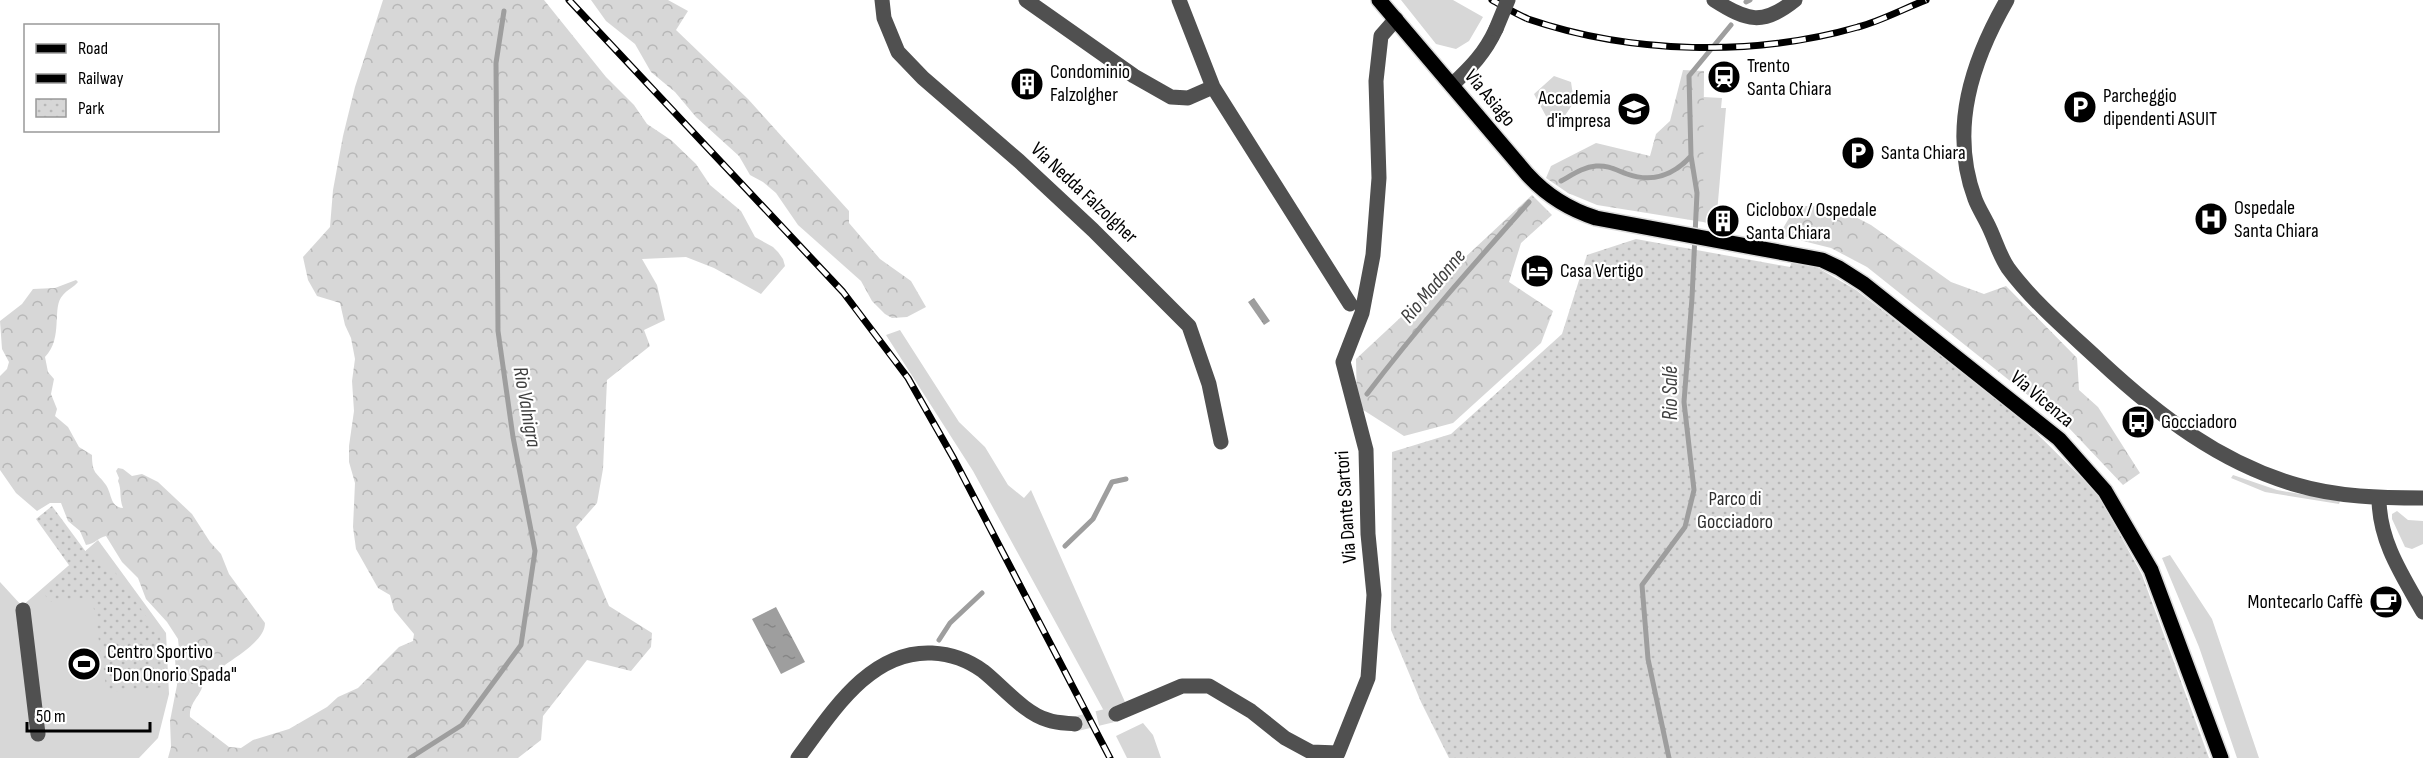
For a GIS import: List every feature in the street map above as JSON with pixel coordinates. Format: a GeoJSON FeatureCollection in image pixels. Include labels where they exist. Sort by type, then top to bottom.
{"type":"FeatureCollection","features":[{"type":"Feature","properties":{"kind":"main road","name":"Via Asiago"},"geometry":{"type":"LineString","coordinates":[[1380,0],[1527,174],[1549,196],[1576,211],[1596,218],[1683,234]]}},
{"type":"Feature","properties":{"kind":"main road","name":"Via Vicenza"},"geometry":{"type":"LineString","coordinates":[[1683,234],[1790,253],[1832,264],[1864,284],[2043,425],[2086,468],[2120,513],[2151,570],[2221,758]]}},
{"type":"Feature","properties":{"kind":"street","name":"Via Nedda Falzolgher"},"geometry":{"type":"LineString","coordinates":[[882,0],[884,18],[898,52],[932,86],[1019,161],[1093,230],[1189,326],[1209,384],[1221,442]]}},
{"type":"Feature","properties":{"kind":"street"},"geometry":{"type":"LineString","coordinates":[[1026,0],[1134,76],[1171,97],[1188,98],[1213,87]]}},
{"type":"Feature","properties":{"kind":"street"},"geometry":{"type":"LineString","coordinates":[[1179,0],[1213,87],[1350,304]]}},
{"type":"Feature","properties":{"kind":"street"},"geometry":{"type":"LineString","coordinates":[[1452,85],[1474,65],[1487,48],[1508,0]]}},
{"type":"Feature","properties":{"kind":"street"},"geometry":{"type":"LineString","coordinates":[[1714,0],[1744,17],[1754,19],[1767,17],[1784,9],[1795,0]]}},
{"type":"Feature","properties":{"kind":"street"},"geometry":{"type":"LineString","coordinates":[[2007,0],[1983,43],[1967,94],[1965,144],[1967,169],[1975,198],[1989,226],[1998,254],[2010,270],[2123,382],[2176,426],[2214,450],[2257,471],[2298,486],[2379,498],[2423,498]]}},
{"type":"Feature","properties":{"kind":"street","name":"Via Dante Sartori"},"geometry":{"type":"LineString","coordinates":[[1116,714],[1182,686],[1209,686],[1251,711],[1285,738],[1311,752],[1338,753],[1357,708],[1368,678],[1374,596],[1368,534],[1366,450],[1343,362],[1362,313],[1373,255],[1379,178],[1376,81],[1378,58],[1381,36],[1396,19]]}},
{"type":"Feature","properties":{"kind":"street"},"geometry":{"type":"LineString","coordinates":[[2379,498],[2381,528],[2394,561],[2423,612]]}},
{"type":"Feature","properties":{"kind":"street"},"geometry":{"type":"LineString","coordinates":[[23,610],[38,734]]}},
{"type":"Feature","properties":{"kind":"street"},"geometry":{"type":"LineString","coordinates":[[798,758],[837,706],[866,676],[897,658],[921,652],[949,654],[980,669],[1020,703],[1046,720],[1075,724]]}},
{"type":"Feature","properties":{"kind":"green space"},"geometry":{"type":"Polygon","coordinates":[[[383,0],[544,0],[606,77],[634,105],[647,124],[671,140],[696,164],[710,185],[741,211],[755,237],[778,252],[785,266],[761,294],[714,268],[686,257],[642,259],[657,285],[665,320],[644,330],[650,346],[607,380],[603,469],[597,503],[576,527],[609,606],[652,633],[651,647],[631,671],[587,660],[543,716],[541,740],[518,758],[168,758],[171,747],[170,721],[177,685],[175,659],[179,649],[178,639],[167,622],[146,599],[138,578],[122,562],[106,536],[86,545],[80,531],[68,521],[61,503],[50,503],[37,511],[16,493],[0,470],[0,376],[7,369],[9,362],[2,349],[0,321],[22,304],[33,289],[55,288],[76,280],[78,282],[60,300],[54,341],[45,357],[48,372],[54,379],[51,394],[57,409],[55,416],[68,427],[79,447],[92,455],[94,470],[106,485],[116,505],[123,508],[116,471],[118,468],[132,476],[142,474],[158,482],[192,514],[210,542],[221,554],[229,574],[265,623],[257,640],[204,683],[191,707],[190,717],[229,747],[241,748],[253,740],[289,729],[327,707],[338,697],[358,688],[399,647],[413,641],[414,634],[394,610],[390,595],[378,588],[356,549],[353,527],[355,483],[349,462],[354,411],[352,381],[355,359],[340,303],[317,296],[308,280],[303,257],[330,227],[333,190],[343,136],[355,87],[383,0]]]}},
{"type":"Feature","properties":{"kind":"green space"},"geometry":{"type":"Polygon","coordinates":[[[591,0],[668,0],[688,11],[676,30],[748,99],[849,211],[849,223],[880,259],[911,281],[926,307],[907,317],[892,318],[885,314],[872,301],[861,281],[798,225],[776,193],[750,175],[739,156],[696,117],[675,92],[651,72],[635,44],[606,21],[591,0]]]}},
{"type":"Feature","properties":{"kind":"green space"},"geometry":{"type":"Polygon","coordinates":[[[1401,0],[1453,0],[1483,17],[1469,41],[1456,49],[1436,44],[1401,0]]]}},
{"type":"Feature","properties":{"kind":"green space"},"geometry":{"type":"Polygon","coordinates":[[[1683,70],[1704,71],[1703,222],[1597,205],[1568,193],[1546,178],[1551,166],[1596,143],[1650,156],[1656,134],[1670,121],[1683,70]]]}},
{"type":"Feature","properties":{"kind":"green space"},"geometry":{"type":"Polygon","coordinates":[[[1554,76],[1571,82],[1574,102],[1560,123],[1547,118],[1534,94],[1554,76]]]}},
{"type":"Feature","properties":{"kind":"green space"},"geometry":{"type":"Polygon","coordinates":[[[1703,97],[1722,98],[1721,108],[1726,108],[1716,225],[1703,222],[1703,97]]]}},
{"type":"Feature","properties":{"kind":"green space"},"geometry":{"type":"Polygon","coordinates":[[[1532,195],[1552,215],[1521,243],[1509,282],[1553,311],[1541,343],[1453,423],[1404,436],[1357,406],[1356,359],[1532,195]]]}},
{"type":"Feature","properties":{"kind":"green space"},"geometry":{"type":"Polygon","coordinates":[[[1834,206],[1871,225],[1951,282],[1984,294],[2006,286],[2077,358],[2079,390],[2098,407],[2140,473],[2123,485],[2068,427],[1867,267],[1831,248],[1779,235],[1795,208],[1834,206]]]}},
{"type":"Feature","properties":{"kind":"green space","name":"Parco di Gocciadoro"},"geometry":{"type":"Polygon","coordinates":[[[1636,239],[1790,267],[1793,258],[1811,264],[1856,290],[2020,417],[2097,493],[2142,575],[2209,758],[1449,758],[1421,702],[1391,630],[1392,452],[1451,434],[1562,334],[1587,255],[1636,239]]]}},
{"type":"Feature","properties":{"kind":"green space"},"geometry":{"type":"Polygon","coordinates":[[[900,330],[959,422],[985,447],[1008,485],[1024,498],[1031,490],[1125,702],[1104,711],[973,471],[886,335],[900,330]]]}},
{"type":"Feature","properties":{"kind":"green space"},"geometry":{"type":"Polygon","coordinates":[[[2233,475],[2277,490],[2340,501],[2339,504],[2265,492],[2231,478],[2233,475]]]}},
{"type":"Feature","properties":{"kind":"green space"},"geometry":{"type":"Polygon","coordinates":[[[52,506],[86,552],[115,572],[160,636],[166,687],[107,692],[92,597],[51,602],[43,593],[71,568],[36,519],[52,506]]]}},
{"type":"Feature","properties":{"kind":"green space"},"geometry":{"type":"Polygon","coordinates":[[[2397,511],[2408,520],[2423,521],[2423,544],[2412,549],[2405,547],[2392,519],[2392,514],[2397,511]]]}},
{"type":"Feature","properties":{"kind":"green space","name":"Centro Sportivo \"Don Onorio Spada\""},"geometry":{"type":"Polygon","coordinates":[[[98,540],[166,633],[169,694],[158,738],[139,758],[0,758],[0,582],[22,606],[98,540]]]}},
{"type":"Feature","properties":{"kind":"green space"},"geometry":{"type":"Polygon","coordinates":[[[2170,555],[2212,619],[2259,758],[2237,758],[2199,647],[2162,558],[2170,555]]]}},
{"type":"Feature","properties":{"kind":"green space"},"geometry":{"type":"Polygon","coordinates":[[[1143,723],[1153,735],[1161,758],[1127,758],[1116,736],[1143,723]]]}},
{"type":"Feature","properties":{"kind":"water"},"geometry":{"type":"Polygon","coordinates":[[[1254,298],[1270,321],[1264,325],[1248,302],[1254,298]]]}},
{"type":"Feature","properties":{"kind":"water"},"geometry":{"type":"Polygon","coordinates":[[[776,607],[805,662],[781,674],[752,619],[776,607]]]}},
{"type":"Feature","properties":{"kind":"waterway","name":"Rio Salé"},"geometry":{"type":"LineString","coordinates":[[1746,2],[1750,0]]}},
{"type":"Feature","properties":{"kind":"waterway","name":"Rio Valnigra"},"geometry":{"type":"LineString","coordinates":[[410,758],[462,725],[521,645],[535,551],[513,437],[498,331],[496,63],[504,11]]}},
{"type":"Feature","properties":{"kind":"waterway","name":"Rio Salé"},"geometry":{"type":"LineString","coordinates":[[1669,758],[1648,659],[1642,585],[1685,527],[1694,490],[1684,402],[1697,193],[1691,156],[1689,76],[1731,25]]}},
{"type":"Feature","properties":{"kind":"waterway","name":"Rio Madonne"},"geometry":{"type":"LineString","coordinates":[[1561,181],[1582,170],[1596,166],[1608,167],[1636,177],[1662,176],[1677,168],[1691,156]]}},
{"type":"Feature","properties":{"kind":"waterway","name":"Rio Madonne"},"geometry":{"type":"LineString","coordinates":[[1367,394],[1426,320],[1529,202]]}},
{"type":"Feature","properties":{"kind":"waterway","name":"Rio Madonne"},"geometry":{"type":"LineString","coordinates":[[1065,546],[1093,519],[1112,482],[1126,479]]}},
{"type":"Feature","properties":{"kind":"waterway","name":"Rio Madonne"},"geometry":{"type":"LineString","coordinates":[[939,640],[950,623],[982,593]]}},
{"type":"Feature","properties":{"kind":"tunnel"},"geometry":{"type":"LineString","coordinates":[[1075,724],[1116,714]]}},
{"type":"Feature","properties":{"kind":"railway"},"geometry":{"type":"LineString","coordinates":[[569,0],[843,292],[908,378],[954,459],[1110,758]]}},
{"type":"Feature","properties":{"kind":"railway"},"geometry":{"type":"LineString","coordinates":[[1492,0],[1528,19],[1567,31],[1650,45],[1692,47],[1735,47],[1818,37],[1867,24],[1926,0]]}},
{"type":"Feature","properties":{"kind":"place","name":"Trento Santa Chiara"},"geometry":{"type":"Point","coordinates":[1724,77]}},
{"type":"Feature","properties":{"kind":"place","name":"Condominio Falzolgher"},"geometry":{"type":"Point","coordinates":[1027,84]}},
{"type":"Feature","properties":{"kind":"place","name":"Parcheggio dipendenti ASUIT"},"geometry":{"type":"Point","coordinates":[2080,107]}},
{"type":"Feature","properties":{"kind":"place","name":"Accademia d'impresa"},"geometry":{"type":"Point","coordinates":[1634,109]}},
{"type":"Feature","properties":{"kind":"place","name":"Santa Chiara"},"geometry":{"type":"Point","coordinates":[1858,153]}},
{"type":"Feature","properties":{"kind":"place","name":"Ospedale Santa Chiara"},"geometry":{"type":"Point","coordinates":[2211,219]}},
{"type":"Feature","properties":{"kind":"place","name":"Ciclobox / Ospedale Santa Chiara"},"geometry":{"type":"Point","coordinates":[1723,221]}},
{"type":"Feature","properties":{"kind":"place","name":"Casa Vertigo"},"geometry":{"type":"Point","coordinates":[1537,271]}},
{"type":"Feature","properties":{"kind":"place","name":"Gocciadoro"},"geometry":{"type":"Point","coordinates":[2138,422]}},
{"type":"Feature","properties":{"kind":"place","name":"Montecarlo Caffè"},"geometry":{"type":"Point","coordinates":[2386,602]}},
{"type":"Feature","properties":{"kind":"place","name":"Centro Sportivo \"Don Onorio Spada\""},"geometry":{"type":"Point","coordinates":[84,664]}}]}
